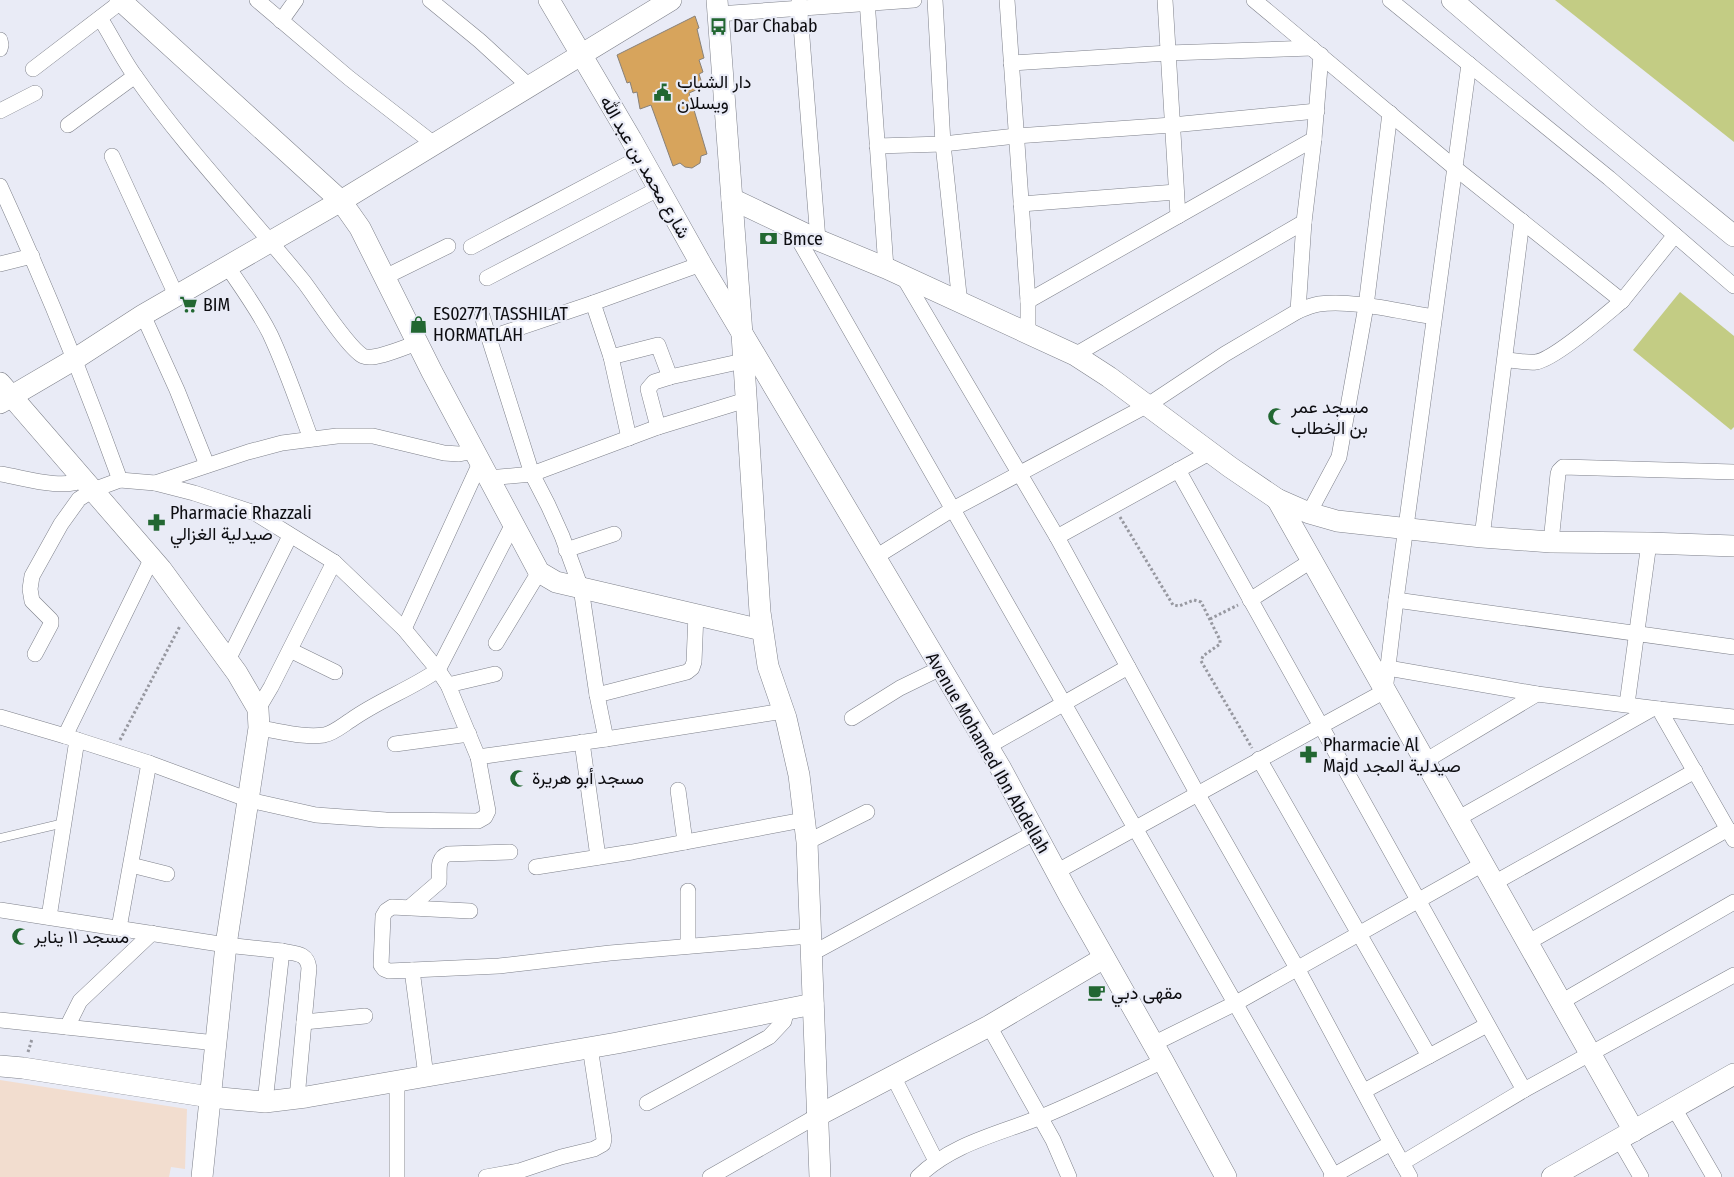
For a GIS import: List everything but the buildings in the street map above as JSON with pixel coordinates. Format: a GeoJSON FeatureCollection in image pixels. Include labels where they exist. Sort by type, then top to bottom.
{"type":"FeatureCollection","features":[{"type":"Feature","properties":{"kind":"street"},"geometry":{"type":"LineString","coordinates":[[257,0],[349,78],[434,144]]}},
{"type":"Feature","properties":{"kind":"street"},"geometry":{"type":"LineString","coordinates":[[281,21],[296,0]]}},
{"type":"Feature","properties":{"kind":"street"},"geometry":{"type":"LineString","coordinates":[[430,0],[480,41],[530,87]]}},
{"type":"Feature","properties":{"kind":"street","name":"شارع محمد بن عبد الله"},"geometry":{"type":"LineString","coordinates":[[549,0],[742,334]]}},
{"type":"Feature","properties":{"kind":"street"},"geometry":{"type":"LineString","coordinates":[[513,524],[438,670],[423,681],[391,695],[364,710],[340,728],[327,734],[314,736],[258,719],[237,673],[152,558],[89,485],[4,395],[75,359],[176,295],[271,242],[671,0]]}},
{"type":"Feature","properties":{"kind":"street"},"geometry":{"type":"LineString","coordinates":[[820,1177],[807,842],[799,775],[784,711],[768,666],[760,612],[718,7],[914,0]]}},
{"type":"Feature","properties":{"kind":"street"},"geometry":{"type":"LineString","coordinates":[[935,0],[943,144],[960,304]]}},
{"type":"Feature","properties":{"kind":"street"},"geometry":{"type":"LineString","coordinates":[[1007,0],[1028,301],[1028,334]]}},
{"type":"Feature","properties":{"kind":"street"},"geometry":{"type":"LineString","coordinates":[[1165,0],[1178,216]]}},
{"type":"Feature","properties":{"kind":"street"},"geometry":{"type":"LineString","coordinates":[[1254,0],[1455,168],[1622,301]]}},
{"type":"Feature","properties":{"kind":"street"},"geometry":{"type":"LineString","coordinates":[[1390,0],[1609,178],[1734,286]]}},
{"type":"Feature","properties":{"kind":"street"},"geometry":{"type":"LineString","coordinates":[[1452,0],[1591,119],[1734,236]]}},
{"type":"Feature","properties":{"kind":"street"},"geometry":{"type":"LineString","coordinates":[[33,69],[121,1],[341,200],[360,228],[418,344],[539,572],[556,582],[762,630]]}},
{"type":"Feature","properties":{"kind":"street"},"geometry":{"type":"LineString","coordinates":[[867,2],[877,146],[895,273],[1057,537],[1197,793],[1297,968],[1410,1177]]}},
{"type":"Feature","properties":{"kind":"street"},"geometry":{"type":"LineString","coordinates":[[799,4],[818,240]]}},
{"type":"Feature","properties":{"kind":"street"},"geometry":{"type":"LineString","coordinates":[[100,18],[135,76],[172,126],[271,242],[318,301],[355,352],[366,357],[378,356],[418,344]]}},
{"type":"Feature","properties":{"kind":"street"},"geometry":{"type":"LineString","coordinates":[[0,40],[0,49]]}},
{"type":"Feature","properties":{"kind":"street"},"geometry":{"type":"LineString","coordinates":[[1011,63],[1168,53],[1317,52]]}},
{"type":"Feature","properties":{"kind":"street"},"geometry":{"type":"LineString","coordinates":[[1298,311],[1304,222],[1317,111],[1317,52]]}},
{"type":"Feature","properties":{"kind":"street"},"geometry":{"type":"LineString","coordinates":[[1385,690],[1469,64]]}},
{"type":"Feature","properties":{"kind":"street"},"geometry":{"type":"LineString","coordinates":[[68,125],[135,76]]}},
{"type":"Feature","properties":{"kind":"street"},"geometry":{"type":"LineString","coordinates":[[0,111],[35,93]]}},
{"type":"Feature","properties":{"kind":"street"},"geometry":{"type":"LineString","coordinates":[[877,146],[943,144],[1016,136],[1172,125],[1317,111]]}},
{"type":"Feature","properties":{"kind":"street"},"geometry":{"type":"LineString","coordinates":[[1309,513],[1339,457],[1366,306],[1390,113]]}},
{"type":"Feature","properties":{"kind":"street"},"geometry":{"type":"LineString","coordinates":[[1028,301],[1314,139]]}},
{"type":"Feature","properties":{"kind":"street"},"geometry":{"type":"LineString","coordinates":[[112,156],[176,295]]}},
{"type":"Feature","properties":{"kind":"street"},"geometry":{"type":"LineString","coordinates":[[471,247],[641,157]]}},
{"type":"Feature","properties":{"kind":"street"},"geometry":{"type":"LineString","coordinates":[[0,186],[32,256],[75,359],[120,480]]}},
{"type":"Feature","properties":{"kind":"street"},"geometry":{"type":"LineString","coordinates":[[487,278],[658,189]]}},
{"type":"Feature","properties":{"kind":"street"},"geometry":{"type":"LineString","coordinates":[[1021,204],[1176,192]]}},
{"type":"Feature","properties":{"kind":"street"},"geometry":{"type":"LineString","coordinates":[[732,199],[818,240],[1076,355],[1277,499],[1309,513],[1337,522],[1482,537],[1551,542],[1734,546]]}},
{"type":"Feature","properties":{"kind":"street"},"geometry":{"type":"LineString","coordinates":[[1482,537],[1522,221]]}},
{"type":"Feature","properties":{"kind":"street"},"geometry":{"type":"LineString","coordinates":[[1076,355],[1304,222]]}},
{"type":"Feature","properties":{"kind":"street"},"geometry":{"type":"LineString","coordinates":[[792,228],[1236,1003],[1332,1176],[1392,1143]]}},
{"type":"Feature","properties":{"kind":"street"},"geometry":{"type":"LineString","coordinates":[[1505,360],[1532,362],[1544,359],[1568,344],[1622,301],[1675,235]]}},
{"type":"Feature","properties":{"kind":"street"},"geometry":{"type":"LineString","coordinates":[[385,277],[448,246]]}},
{"type":"Feature","properties":{"kind":"street"},"geometry":{"type":"LineString","coordinates":[[0,264],[32,256]]}},
{"type":"Feature","properties":{"kind":"street"},"geometry":{"type":"LineString","coordinates":[[489,338],[701,264]]}},
{"type":"Feature","properties":{"kind":"street"},"geometry":{"type":"LineString","coordinates":[[227,266],[254,306],[270,335],[311,438]]}},
{"type":"Feature","properties":{"kind":"street"},"geometry":{"type":"LineString","coordinates":[[593,303],[611,357],[629,438]]}},
{"type":"Feature","properties":{"kind":"street"},"geometry":{"type":"LineString","coordinates":[[874,558],[953,510],[1148,406],[1225,354],[1298,311],[1319,304],[1366,306],[1434,317]]}},
{"type":"Feature","properties":{"kind":"street"},"geometry":{"type":"LineString","coordinates":[[143,315],[177,390],[207,465]]}},
{"type":"Feature","properties":{"kind":"street"},"geometry":{"type":"LineString","coordinates":[[482,316],[532,474],[562,536],[581,588],[606,739]]}},
{"type":"Feature","properties":{"kind":"street","name":"Avenue Mohamed Ibn Abdellah"},"geometry":{"type":"LineString","coordinates":[[742,334],[1000,767],[1034,833],[1158,1052],[1226,1177]]}},
{"type":"Feature","properties":{"kind":"street"},"geometry":{"type":"LineString","coordinates":[[611,357],[658,345],[670,377]]}},
{"type":"Feature","properties":{"kind":"street"},"geometry":{"type":"LineString","coordinates":[[658,427],[648,389],[654,382],[744,361]]}},
{"type":"Feature","properties":{"kind":"street"},"geometry":{"type":"LineString","coordinates":[[155,483],[207,465],[282,444],[311,438],[355,434],[373,436],[444,453],[459,454],[481,464],[532,474],[658,427],[746,400]]}},
{"type":"Feature","properties":{"kind":"street"},"geometry":{"type":"LineString","coordinates":[[1057,537],[1211,452]]}},
{"type":"Feature","properties":{"kind":"street"},"geometry":{"type":"LineString","coordinates":[[404,629],[481,464]]}},
{"type":"Feature","properties":{"kind":"street"},"geometry":{"type":"LineString","coordinates":[[1551,542],[1558,471],[1563,467],[1734,472]]}},
{"type":"Feature","properties":{"kind":"street"},"geometry":{"type":"LineString","coordinates":[[1178,470],[1524,1090]]}},
{"type":"Feature","properties":{"kind":"street"},"geometry":{"type":"LineString","coordinates":[[0,474],[63,485],[89,485],[120,480],[155,483],[194,493],[255,513],[334,562],[404,629],[448,685],[478,757],[488,811],[485,817],[478,820],[386,820],[316,815],[249,800],[114,751],[0,717]]}},
{"type":"Feature","properties":{"kind":"street"},"geometry":{"type":"LineString","coordinates":[[35,654],[51,624],[51,620],[32,601],[30,589],[32,576],[61,524],[89,485]]}},
{"type":"Feature","properties":{"kind":"street"},"geometry":{"type":"LineString","coordinates":[[1277,499],[1590,1053],[1627,1135],[1641,1177]]}},
{"type":"Feature","properties":{"kind":"street"},"geometry":{"type":"LineString","coordinates":[[566,550],[614,534]]}},
{"type":"Feature","properties":{"kind":"street"},"geometry":{"type":"LineString","coordinates":[[228,660],[290,536]]}},
{"type":"Feature","properties":{"kind":"street"},"geometry":{"type":"LineString","coordinates":[[1627,704],[1649,543]]}},
{"type":"Feature","properties":{"kind":"street"},"geometry":{"type":"LineString","coordinates":[[49,917],[64,823],[71,738],[152,558]]}},
{"type":"Feature","properties":{"kind":"street"},"geometry":{"type":"LineString","coordinates":[[1250,600],[1312,561]]}},
{"type":"Feature","properties":{"kind":"street"},"geometry":{"type":"LineString","coordinates":[[205,1177],[210,1097],[226,945],[249,800],[258,719],[334,562]]}},
{"type":"Feature","properties":{"kind":"street"},"geometry":{"type":"LineString","coordinates":[[496,643],[539,572]]}},
{"type":"Feature","properties":{"kind":"street"},"geometry":{"type":"LineString","coordinates":[[1396,600],[1734,647]]}},
{"type":"Feature","properties":{"kind":"street"},"geometry":{"type":"LineString","coordinates":[[598,695],[687,672],[692,668],[694,662],[696,614]]}},
{"type":"Feature","properties":{"kind":"street"},"geometry":{"type":"LineString","coordinates":[[290,650],[335,672]]}},
{"type":"Feature","properties":{"kind":"street"},"geometry":{"type":"LineString","coordinates":[[987,747],[1128,667]]}},
{"type":"Feature","properties":{"kind":"street"},"geometry":{"type":"LineString","coordinates":[[852,718],[900,688],[941,668]]}},
{"type":"Feature","properties":{"kind":"street"},"geometry":{"type":"LineString","coordinates":[[1388,668],[1537,694],[1734,717]]}},
{"type":"Feature","properties":{"kind":"street"},"geometry":{"type":"LineString","coordinates":[[448,685],[495,674]]}},
{"type":"Feature","properties":{"kind":"street"},"geometry":{"type":"LineString","coordinates":[[1056,872],[1385,690]]}},
{"type":"Feature","properties":{"kind":"street"},"geometry":{"type":"LineString","coordinates":[[1425,761],[1537,694]]}},
{"type":"Feature","properties":{"kind":"street"},"geometry":{"type":"LineString","coordinates":[[1528,943],[1731,835],[1695,771],[1656,709]]}},
{"type":"Feature","properties":{"kind":"street"},"geometry":{"type":"LineString","coordinates":[[1457,819],[1656,709]]}},
{"type":"Feature","properties":{"kind":"street"},"geometry":{"type":"LineString","coordinates":[[478,757],[784,711]]}},
{"type":"Feature","properties":{"kind":"street"},"geometry":{"type":"LineString","coordinates":[[395,744],[469,734]]}},
{"type":"Feature","properties":{"kind":"street"},"geometry":{"type":"LineString","coordinates":[[582,742],[598,857]]}},
{"type":"Feature","properties":{"kind":"street"},"geometry":{"type":"LineString","coordinates":[[1259,759],[1429,1056]]}},
{"type":"Feature","properties":{"kind":"street"},"geometry":{"type":"LineString","coordinates":[[119,928],[149,763]]}},
{"type":"Feature","properties":{"kind":"street"},"geometry":{"type":"LineString","coordinates":[[1494,883],[1695,771]]}},
{"type":"Feature","properties":{"kind":"street"},"geometry":{"type":"LineString","coordinates":[[678,790],[686,842]]}},
{"type":"Feature","properties":{"kind":"street"},"geometry":{"type":"LineString","coordinates":[[807,842],[867,812]]}},
{"type":"Feature","properties":{"kind":"street"},"geometry":{"type":"LineString","coordinates":[[536,867],[803,820]]}},
{"type":"Feature","properties":{"kind":"street"},"geometry":{"type":"LineString","coordinates":[[470,911],[392,907],[383,916],[381,965],[389,971],[500,966],[688,946],[811,945],[1034,833]]}},
{"type":"Feature","properties":{"kind":"street"},"geometry":{"type":"LineString","coordinates":[[410,908],[439,882],[440,859],[442,856],[448,854],[510,852]]}},
{"type":"Feature","properties":{"kind":"street"},"geometry":{"type":"LineString","coordinates":[[918,1177],[936,1161],[960,1147],[1040,1117],[1094,1094],[1236,1003],[1483,864]]}},
{"type":"Feature","properties":{"kind":"street"},"geometry":{"type":"LineString","coordinates":[[130,865],[167,874]]}},
{"type":"Feature","properties":{"kind":"street"},"geometry":{"type":"LineString","coordinates":[[688,891],[688,946]]}},
{"type":"Feature","properties":{"kind":"street"},"geometry":{"type":"LineString","coordinates":[[1561,1002],[1734,902]]}},
{"type":"Feature","properties":{"kind":"street"},"geometry":{"type":"LineString","coordinates":[[0,910],[226,945],[282,951],[304,956],[308,960],[309,968],[297,1098]]}},
{"type":"Feature","properties":{"kind":"street"},"geometry":{"type":"LineString","coordinates":[[67,1027],[80,1001],[152,933]]}},
{"type":"Feature","properties":{"kind":"street"},"geometry":{"type":"LineString","coordinates":[[265,1102],[282,951]]}},
{"type":"Feature","properties":{"kind":"street"},"geometry":{"type":"LineString","coordinates":[[710,1177],[817,1116],[989,1026],[1104,958]]}},
{"type":"Feature","properties":{"kind":"street"},"geometry":{"type":"LineString","coordinates":[[412,970],[426,1076]]}},
{"type":"Feature","properties":{"kind":"street"},"geometry":{"type":"LineString","coordinates":[[1402,1163],[1524,1090],[1734,975]]}},
{"type":"Feature","properties":{"kind":"street"},"geometry":{"type":"LineString","coordinates":[[0,1066],[210,1097],[265,1102],[590,1048],[813,1004]]}},
{"type":"Feature","properties":{"kind":"street"},"geometry":{"type":"LineString","coordinates":[[647,1103],[769,1037],[784,1021],[787,1009]]}},
{"type":"Feature","properties":{"kind":"street"},"geometry":{"type":"LineString","coordinates":[[304,1022],[365,1016]]}},
{"type":"Feature","properties":{"kind":"street"},"geometry":{"type":"LineString","coordinates":[[0,1020],[216,1043]]}},
{"type":"Feature","properties":{"kind":"street"},"geometry":{"type":"LineString","coordinates":[[1364,1091],[1487,1025]]}},
{"type":"Feature","properties":{"kind":"street"},"geometry":{"type":"LineString","coordinates":[[989,1026],[1053,1140],[1069,1177]]}},
{"type":"Feature","properties":{"kind":"street"},"geometry":{"type":"LineString","coordinates":[[486,1177],[519,1171],[561,1157],[594,1149],[602,1144],[604,1139],[590,1048]]}},
{"type":"Feature","properties":{"kind":"street"},"geometry":{"type":"LineString","coordinates":[[892,1076],[936,1161]]}},
{"type":"Feature","properties":{"kind":"street"},"geometry":{"type":"LineString","coordinates":[[1561,1175],[1627,1135],[1733,1076]]}},
{"type":"Feature","properties":{"kind":"street"},"geometry":{"type":"LineString","coordinates":[[397,1081],[397,1177]]}},
{"type":"Feature","properties":{"kind":"street"},"geometry":{"type":"LineString","coordinates":[[1674,1108],[1714,1177]]}},
{"type":"Feature","properties":{"kind":"lane"},"geometry":{"type":"LineString","coordinates":[[0,838],[64,823]]}},
{"type":"Feature","properties":{"kind":"path"},"geometry":{"type":"LineString","coordinates":[[1113,507],[1173,605],[1179,606],[1197,600],[1201,602],[1220,640],[1220,644],[1203,656],[1201,661],[1259,759]]}},
{"type":"Feature","properties":{"kind":"path"},"geometry":{"type":"LineString","coordinates":[[1210,619],[1250,600]]}},
{"type":"Feature","properties":{"kind":"path"},"geometry":{"type":"LineString","coordinates":[[114,751],[190,608]]}},
{"type":"Feature","properties":{"kind":"path"},"geometry":{"type":"LineString","coordinates":[[23,1068],[36,1024]]}},
{"type":"Feature","properties":{"kind":"shaded area"},"geometry":{"type":"Polygon","coordinates":[[[0,1080],[187,1109],[185,1169],[171,1167],[169,1177],[0,1177],[0,1080]]]}},
{"type":"Feature","properties":{"kind":"green space"},"geometry":{"type":"Polygon","coordinates":[[[1555,0],[1734,0],[1734,142],[1555,0]]]}},
{"type":"Feature","properties":{"kind":"green space"},"geometry":{"type":"Polygon","coordinates":[[[1680,292],[1734,336],[1734,427],[1731,430],[1633,350],[1680,292]]]}},
{"type":"Feature","properties":{"kind":"place","name":"Dar Chabab"},"geometry":{"type":"Point","coordinates":[719,26]}},
{"type":"Feature","properties":{"kind":"place","name":"دار الشباب ويسلان"},"geometry":{"type":"Point","coordinates":[663,92]}},
{"type":"Feature","properties":{"kind":"place","name":"Bmce"},"geometry":{"type":"Point","coordinates":[769,239]}},
{"type":"Feature","properties":{"kind":"place","name":"BIM"},"geometry":{"type":"Point","coordinates":[189,305]}},
{"type":"Feature","properties":{"kind":"place","name":"ES02771 TASSHILAT HORMATLAH"},"geometry":{"type":"Point","coordinates":[419,324]}},
{"type":"Feature","properties":{"kind":"place","name":"مسجد عمر بن الخطاب"},"geometry":{"type":"Point","coordinates":[1277,417]}},
{"type":"Feature","properties":{"kind":"place","name":"Pharmacie Rhazzali صيدلية الغزالي"},"geometry":{"type":"Point","coordinates":[156,523]}},
{"type":"Feature","properties":{"kind":"place","name":"Pharmacie Al Majd صيدلية المجد"},"geometry":{"type":"Point","coordinates":[1309,755]}},
{"type":"Feature","properties":{"kind":"place","name":"مسجد أبو هريرة"},"geometry":{"type":"Point","coordinates":[518,778]}},
{"type":"Feature","properties":{"kind":"place","name":"مسجد ١١ يناير"},"geometry":{"type":"Point","coordinates":[20,937]}},
{"type":"Feature","properties":{"kind":"place","name":"مقهى دبي"},"geometry":{"type":"Point","coordinates":[1097,993]}}]}
